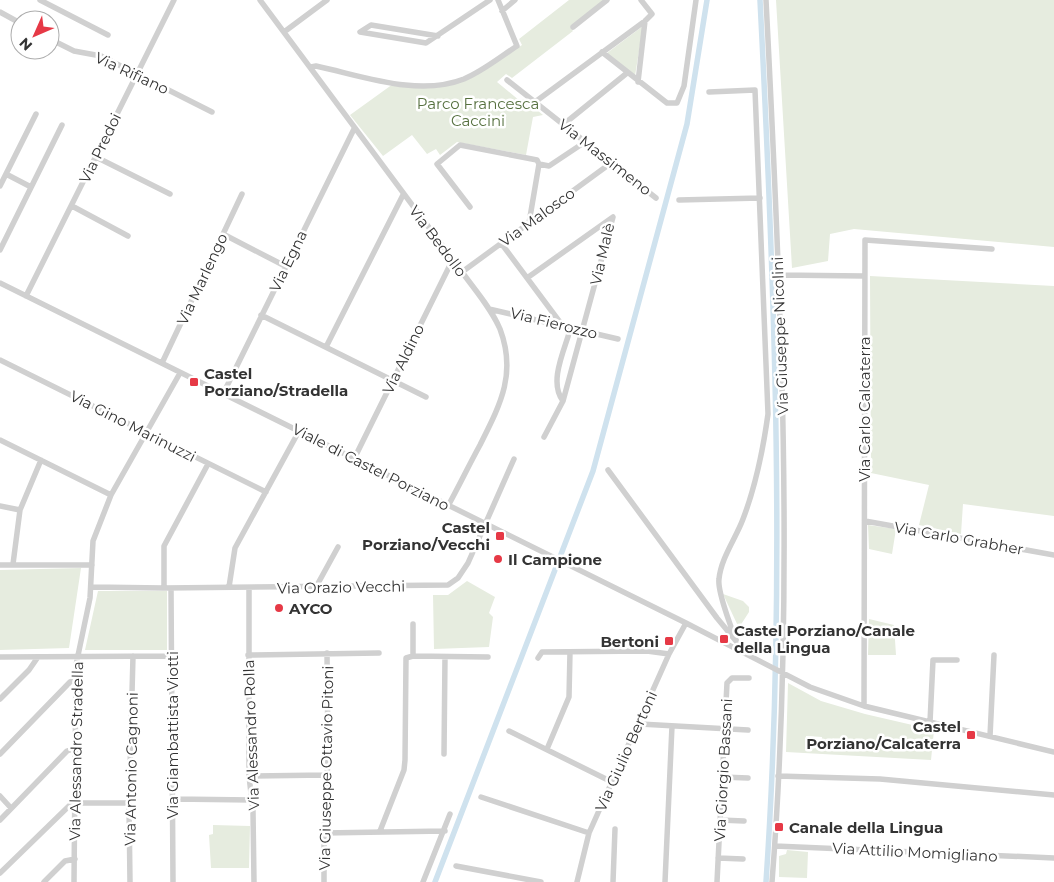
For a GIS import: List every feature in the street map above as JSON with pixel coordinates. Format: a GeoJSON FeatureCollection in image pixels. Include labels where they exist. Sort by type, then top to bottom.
{"type":"FeatureCollection","features":[{"type":"Feature","properties":{"kind":"street"},"geometry":{"type":"LineString","coordinates":[[40,0],[108,35]]}},
{"type":"Feature","properties":{"kind":"street","name":"Via Predoi"},"geometry":{"type":"LineString","coordinates":[[26,296],[174,0]]}},
{"type":"Feature","properties":{"kind":"street","name":"Via Bedollo"},"geometry":{"type":"LineString","coordinates":[[260,0],[489,309],[505,346],[507,366],[503,400],[448,506]]}},
{"type":"Feature","properties":{"kind":"street"},"geometry":{"type":"LineString","coordinates":[[284,32],[328,0]]}},
{"type":"Feature","properties":{"kind":"street"},"geometry":{"type":"LineString","coordinates":[[438,36],[371,25],[360,32],[426,43],[438,36],[490,0]]}},
{"type":"Feature","properties":{"kind":"street"},"geometry":{"type":"LineString","coordinates":[[311,68],[316,66],[418,87],[436,87],[465,78],[516,46],[498,0]]}},
{"type":"Feature","properties":{"kind":"street"},"geometry":{"type":"LineString","coordinates":[[502,11],[515,0]]}},
{"type":"Feature","properties":{"kind":"street"},"geometry":{"type":"LineString","coordinates":[[573,27],[607,0]]}},
{"type":"Feature","properties":{"kind":"street"},"geometry":{"type":"LineString","coordinates":[[535,102],[646,21],[652,14],[641,0]]}},
{"type":"Feature","properties":{"kind":"street"},"geometry":{"type":"LineString","coordinates":[[602,52],[667,103],[675,104],[681,97],[684,86],[696,0]]}},
{"type":"Feature","properties":{"kind":"street","name":"Via Giuseppe Nicolini"},"geometry":{"type":"LineString","coordinates":[[766,0],[784,415],[781,672],[772,882]]}},
{"type":"Feature","properties":{"kind":"street"},"geometry":{"type":"LineString","coordinates":[[638,82],[646,21]]}},
{"type":"Feature","properties":{"kind":"street","name":"Via Rifiano"},"geometry":{"type":"LineString","coordinates":[[60,44],[74,51],[101,56],[212,112]]}},
{"type":"Feature","properties":{"kind":"street"},"geometry":{"type":"LineString","coordinates":[[564,124],[627,73]]}},
{"type":"Feature","properties":{"kind":"street","name":"Via Massimeno"},"geometry":{"type":"LineString","coordinates":[[507,80],[656,198]]}},
{"type":"Feature","properties":{"kind":"street"},"geometry":{"type":"LineString","coordinates":[[709,92],[754,90],[760,198],[768,414],[761,461],[752,497],[722,566],[718,580],[722,600],[735,631],[736,641]]}},
{"type":"Feature","properties":{"kind":"street"},"geometry":{"type":"LineString","coordinates":[[0,186],[36,114]]}},
{"type":"Feature","properties":{"kind":"street"},"geometry":{"type":"LineString","coordinates":[[0,250],[62,125]]}},
{"type":"Feature","properties":{"kind":"street","name":"Via Egna"},"geometry":{"type":"LineString","coordinates":[[223,394],[354,129]]}},
{"type":"Feature","properties":{"kind":"street"},"geometry":{"type":"LineString","coordinates":[[470,207],[437,164],[460,145],[537,160],[539,164],[550,166],[585,142]]}},
{"type":"Feature","properties":{"kind":"street"},"geometry":{"type":"LineString","coordinates":[[96,157],[170,194]]}},
{"type":"Feature","properties":{"kind":"street","name":"Via Malosco"},"geometry":{"type":"LineString","coordinates":[[462,272],[611,162]]}},
{"type":"Feature","properties":{"kind":"street"},"geometry":{"type":"LineString","coordinates":[[528,222],[539,164]]}},
{"type":"Feature","properties":{"kind":"street"},"geometry":{"type":"LineString","coordinates":[[6,174],[31,187]]}},
{"type":"Feature","properties":{"kind":"street","name":"Via Marlengo"},"geometry":{"type":"LineString","coordinates":[[162,363],[242,194]]}},
{"type":"Feature","properties":{"kind":"street"},"geometry":{"type":"LineString","coordinates":[[326,347],[403,195]]}},
{"type":"Feature","properties":{"kind":"street"},"geometry":{"type":"LineString","coordinates":[[679,200],[760,198]]}},
{"type":"Feature","properties":{"kind":"street"},"geometry":{"type":"LineString","coordinates":[[72,206],[128,236]]}},
{"type":"Feature","properties":{"kind":"street","name":"Via Malè"},"geometry":{"type":"LineString","coordinates":[[527,278],[613,217],[583,330]]}},
{"type":"Feature","properties":{"kind":"street"},"geometry":{"type":"LineString","coordinates":[[223,234],[285,266]]}},
{"type":"Feature","properties":{"kind":"street","name":"Via Carlo Calcaterra"},"geometry":{"type":"LineString","coordinates":[[864,706],[865,240],[992,249]]}},
{"type":"Feature","properties":{"kind":"street"},"geometry":{"type":"LineString","coordinates":[[501,243],[562,325]]}},
{"type":"Feature","properties":{"kind":"street","name":"Via Aldino"},"geometry":{"type":"LineString","coordinates":[[354,459],[453,259]]}},
{"type":"Feature","properties":{"kind":"street"},"geometry":{"type":"LineString","coordinates":[[778,276],[864,276]]}},
{"type":"Feature","properties":{"kind":"street","name":"Viale di Castel Porziano"},"geometry":{"type":"LineString","coordinates":[[0,283],[686,623],[810,687],[864,706],[1054,752]]}},
{"type":"Feature","properties":{"kind":"street","name":"Via Fierozzo"},"geometry":{"type":"LineString","coordinates":[[489,309],[618,339]]}},
{"type":"Feature","properties":{"kind":"street"},"geometry":{"type":"LineString","coordinates":[[261,315],[426,397]]}},
{"type":"Feature","properties":{"kind":"street"},"geometry":{"type":"LineString","coordinates":[[563,401],[558,394],[556,384],[571,327]]}},
{"type":"Feature","properties":{"kind":"street"},"geometry":{"type":"LineString","coordinates":[[544,437],[563,401],[583,330]]}},
{"type":"Feature","properties":{"kind":"street","name":"Via Gino Marinuzzi"},"geometry":{"type":"LineString","coordinates":[[0,360],[266,492]]}},
{"type":"Feature","properties":{"kind":"street","name":"Via Alessandro Stradella"},"geometry":{"type":"LineString","coordinates":[[74,882],[77,657],[91,587],[95,535],[111,495],[180,373]]}},
{"type":"Feature","properties":{"kind":"street"},"geometry":{"type":"LineString","coordinates":[[229,587],[235,548],[298,431]]}},
{"type":"Feature","properties":{"kind":"street"},"geometry":{"type":"LineString","coordinates":[[0,440],[111,495]]}},
{"type":"Feature","properties":{"kind":"street","name":"Via Orazio Vecchi"},"geometry":{"type":"LineString","coordinates":[[91,587],[249,588],[449,584],[455,580],[466,566],[514,459]]}},
{"type":"Feature","properties":{"kind":"street"},"geometry":{"type":"LineString","coordinates":[[13,564],[20,510],[41,460]]}},
{"type":"Feature","properties":{"kind":"street","name":"Via Giambattista Viotti"},"geometry":{"type":"LineString","coordinates":[[173,882],[172,656],[164,546],[208,464]]}},
{"type":"Feature","properties":{"kind":"street"},"geometry":{"type":"LineString","coordinates":[[608,470],[742,651]]}},
{"type":"Feature","properties":{"kind":"street"},"geometry":{"type":"LineString","coordinates":[[0,506],[20,510]]}},
{"type":"Feature","properties":{"kind":"street","name":"Via Carlo Grabher"},"geometry":{"type":"LineString","coordinates":[[865,521],[1054,555]]}},
{"type":"Feature","properties":{"kind":"street"},"geometry":{"type":"LineString","coordinates":[[316,587],[338,547]]}},
{"type":"Feature","properties":{"kind":"street"},"geometry":{"type":"LineString","coordinates":[[0,565],[92,565]]}},
{"type":"Feature","properties":{"kind":"street","name":"Via Alessandro Rolla"},"geometry":{"type":"LineString","coordinates":[[249,588],[249,776],[252,800],[254,882]]}},
{"type":"Feature","properties":{"kind":"street","name":"Via Giulio Bertoni"},"geometry":{"type":"LineString","coordinates":[[578,882],[589,833],[640,724],[669,654],[686,623]]}},
{"type":"Feature","properties":{"kind":"street"},"geometry":{"type":"LineString","coordinates":[[413,624],[414,656]]}},
{"type":"Feature","properties":{"kind":"street"},"geometry":{"type":"LineString","coordinates":[[538,658],[541,652],[647,651],[669,654]]}},
{"type":"Feature","properties":{"kind":"street"},"geometry":{"type":"LineString","coordinates":[[547,750],[570,697],[570,652]]}},
{"type":"Feature","properties":{"kind":"street","name":"Via Giuseppe Ottavio Pitoni"},"geometry":{"type":"LineString","coordinates":[[324,882],[327,653]]}},
{"type":"Feature","properties":{"kind":"street"},"geometry":{"type":"LineString","coordinates":[[248,655],[379,653]]}},
{"type":"Feature","properties":{"kind":"street"},"geometry":{"type":"LineString","coordinates":[[990,736],[994,655]]}},
{"type":"Feature","properties":{"kind":"street","name":"Via Antonio Cagnoni"},"geometry":{"type":"LineString","coordinates":[[130,882],[129,803],[133,656]]}},
{"type":"Feature","properties":{"kind":"street"},"geometry":{"type":"LineString","coordinates":[[0,657],[172,656]]}},
{"type":"Feature","properties":{"kind":"street"},"geometry":{"type":"LineString","coordinates":[[380,831],[404,770],[405,660],[408,656],[488,657]]}},
{"type":"Feature","properties":{"kind":"street"},"geometry":{"type":"LineString","coordinates":[[444,754],[445,656]]}},
{"type":"Feature","properties":{"kind":"street"},"geometry":{"type":"LineString","coordinates":[[0,699],[29,670],[38,657]]}},
{"type":"Feature","properties":{"kind":"street"},"geometry":{"type":"LineString","coordinates":[[930,722],[933,660],[957,660]]}},
{"type":"Feature","properties":{"kind":"street","name":"Via Giorgio Bassani"},"geometry":{"type":"LineString","coordinates":[[717,882],[727,682],[732,678],[750,678]]}},
{"type":"Feature","properties":{"kind":"street"},"geometry":{"type":"LineString","coordinates":[[0,754],[70,682],[76,679]]}},
{"type":"Feature","properties":{"kind":"street"},"geometry":{"type":"LineString","coordinates":[[640,724],[748,730]]}},
{"type":"Feature","properties":{"kind":"street"},"geometry":{"type":"LineString","coordinates":[[665,882],[672,726]]}},
{"type":"Feature","properties":{"kind":"street"},"geometry":{"type":"LineString","coordinates":[[509,730],[612,782]]}},
{"type":"Feature","properties":{"kind":"street"},"geometry":{"type":"LineString","coordinates":[[0,743],[6,748]]}},
{"type":"Feature","properties":{"kind":"street"},"geometry":{"type":"LineString","coordinates":[[0,820],[67,751],[76,748]]}},
{"type":"Feature","properties":{"kind":"street"},"geometry":{"type":"LineString","coordinates":[[249,776],[326,775]]}},
{"type":"Feature","properties":{"kind":"street"},"geometry":{"type":"LineString","coordinates":[[778,776],[880,779],[986,787],[1054,795]]}},
{"type":"Feature","properties":{"kind":"street"},"geometry":{"type":"LineString","coordinates":[[722,777],[748,778]]}},
{"type":"Feature","properties":{"kind":"street"},"geometry":{"type":"LineString","coordinates":[[0,796],[12,808]]}},
{"type":"Feature","properties":{"kind":"street"},"geometry":{"type":"LineString","coordinates":[[480,797],[589,833]]}},
{"type":"Feature","properties":{"kind":"street"},"geometry":{"type":"LineString","coordinates":[[172,798],[252,800]]}},
{"type":"Feature","properties":{"kind":"street"},"geometry":{"type":"LineString","coordinates":[[1,869],[70,805],[75,803],[129,803]]}},
{"type":"Feature","properties":{"kind":"street"},"geometry":{"type":"LineString","coordinates":[[423,882],[445,831],[450,814]]}},
{"type":"Feature","properties":{"kind":"street"},"geometry":{"type":"LineString","coordinates":[[720,820],[744,821]]}},
{"type":"Feature","properties":{"kind":"street"},"geometry":{"type":"LineString","coordinates":[[613,882],[615,829]]}},
{"type":"Feature","properties":{"kind":"street"},"geometry":{"type":"LineString","coordinates":[[324,833],[445,831]]}},
{"type":"Feature","properties":{"kind":"street","name":"Via Attilio Momigliano"},"geometry":{"type":"LineString","coordinates":[[775,846],[1054,858]]}},
{"type":"Feature","properties":{"kind":"street"},"geometry":{"type":"LineString","coordinates":[[718,858],[743,859]]}},
{"type":"Feature","properties":{"kind":"street"},"geometry":{"type":"LineString","coordinates":[[44,882],[65,861],[75,859]]}},
{"type":"Feature","properties":{"kind":"street"},"geometry":{"type":"LineString","coordinates":[[456,866],[541,882]]}},
{"type":"Feature","properties":{"kind":"green space","name":"Parco Francesca Caccini"},"geometry":{"type":"Polygon","coordinates":[[[569,0],[605,0],[570,27],[573,31],[512,78],[506,74],[497,82],[520,101],[524,99],[543,115],[533,117],[526,155],[457,142],[440,155],[436,149],[427,154],[412,135],[383,156],[350,115],[393,84],[431,88],[447,86],[476,74],[522,45],[519,39],[569,0]]]}},
{"type":"Feature","properties":{"kind":"green space"},"geometry":{"type":"Polygon","coordinates":[[[776,0],[1054,0],[1054,247],[854,229],[830,234],[828,261],[792,268],[776,0]]]}},
{"type":"Feature","properties":{"kind":"green space"},"geometry":{"type":"Polygon","coordinates":[[[643,26],[635,76],[607,53],[643,26]]]}},
{"type":"Feature","properties":{"kind":"green space"},"geometry":{"type":"Polygon","coordinates":[[[870,276],[1054,286],[1054,516],[963,504],[961,534],[919,525],[929,485],[871,473],[870,276]]]}},
{"type":"Feature","properties":{"kind":"green space"},"geometry":{"type":"Polygon","coordinates":[[[868,525],[896,529],[892,554],[869,549],[868,525]]]}},
{"type":"Feature","properties":{"kind":"green space"},"geometry":{"type":"Polygon","coordinates":[[[81,568],[69,648],[0,650],[0,570],[81,568]]]}},
{"type":"Feature","properties":{"kind":"green space"},"geometry":{"type":"Polygon","coordinates":[[[467,581],[495,597],[489,613],[493,617],[489,647],[434,649],[433,595],[448,595],[467,581]]]}},
{"type":"Feature","properties":{"kind":"green space"},"geometry":{"type":"Polygon","coordinates":[[[98,591],[167,591],[167,650],[85,650],[98,591]]]}},
{"type":"Feature","properties":{"kind":"green space"},"geometry":{"type":"Polygon","coordinates":[[[723,594],[743,601],[749,607],[749,612],[740,626],[738,626],[723,594]]]}},
{"type":"Feature","properties":{"kind":"green space"},"geometry":{"type":"Polygon","coordinates":[[[869,619],[894,625],[896,655],[868,655],[869,619]]]}},
{"type":"Feature","properties":{"kind":"green space"},"geometry":{"type":"Polygon","coordinates":[[[788,683],[821,701],[865,714],[934,730],[931,760],[786,752],[788,683]],[[806,736],[806,746],[821,747],[822,737],[806,736]]]}},
{"type":"Feature","properties":{"kind":"green space"},"geometry":{"type":"Polygon","coordinates":[[[213,825],[250,826],[249,868],[211,868],[209,835],[213,834],[213,825]]]}},
{"type":"Feature","properties":{"kind":"green space"},"geometry":{"type":"Polygon","coordinates":[[[787,850],[808,852],[807,878],[779,877],[779,856],[786,854],[787,850]]]}},
{"type":"Feature","properties":{"kind":"waterway"},"geometry":{"type":"LineString","coordinates":[[435,882],[593,471],[687,124],[707,0]]}},
{"type":"Feature","properties":{"kind":"waterway"},"geometry":{"type":"LineString","coordinates":[[760,0],[774,331],[777,551],[776,662],[766,882]]}},
{"type":"Feature","properties":{"kind":"place","name":"Castel Porziano/Stradella"},"geometry":{"type":"Point","coordinates":[194,382]}},
{"type":"Feature","properties":{"kind":"place","name":"Castel Porziano/Vecchi"},"geometry":{"type":"Point","coordinates":[500,536]}},
{"type":"Feature","properties":{"kind":"place","name":"Il Campione"},"geometry":{"type":"Point","coordinates":[498,559]}},
{"type":"Feature","properties":{"kind":"place","name":"AYCO"},"geometry":{"type":"Point","coordinates":[279,608]}},
{"type":"Feature","properties":{"kind":"place","name":"Castel Porziano/Canale della Lingua"},"geometry":{"type":"Point","coordinates":[724,639]}},
{"type":"Feature","properties":{"kind":"place","name":"Bertoni"},"geometry":{"type":"Point","coordinates":[669,641]}},
{"type":"Feature","properties":{"kind":"place","name":"Castel Porziano/Calcaterra"},"geometry":{"type":"Point","coordinates":[971,735]}},
{"type":"Feature","properties":{"kind":"place","name":"Canale della Lingua"},"geometry":{"type":"Point","coordinates":[779,827]}}]}
